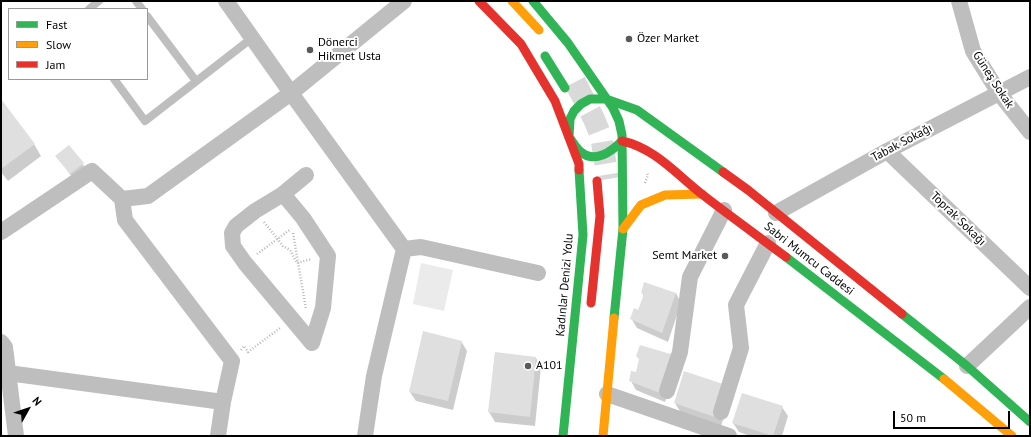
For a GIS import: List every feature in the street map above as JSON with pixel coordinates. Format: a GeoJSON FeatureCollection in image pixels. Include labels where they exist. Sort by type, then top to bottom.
{"type":"FeatureCollection","features":[{"type":"Feature","properties":{"kind":"main road"},"geometry":{"type":"LineString","coordinates":[[479,1],[521,44],[555,101],[569,137],[578,149],[590,157],[599,156],[606,154],[622,141]]}},
{"type":"Feature","properties":{"kind":"main road"},"geometry":{"type":"LineString","coordinates":[[512,1],[538,27],[546,40]]}},
{"type":"Feature","properties":{"kind":"main road"},"geometry":{"type":"LineString","coordinates":[[533,1],[568,43],[618,116],[621,126],[623,229],[603,436]]}},
{"type":"Feature","properties":{"kind":"main road"},"geometry":{"type":"LineString","coordinates":[[538,47],[565,88]]}},
{"type":"Feature","properties":{"kind":"main road"},"geometry":{"type":"LineString","coordinates":[[569,137],[570,119],[574,111],[581,104],[590,99],[606,99]]}},
{"type":"Feature","properties":{"kind":"main road","name":"Sabri Mumcu Caddesi"},"geometry":{"type":"LineString","coordinates":[[606,99],[637,110],[748,190],[967,366],[1030,422]]}},
{"type":"Feature","properties":{"kind":"main road","name":"Kadınlar Denizi Yolu"},"geometry":{"type":"LineString","coordinates":[[563,436],[583,235],[579,164],[569,137]]}},
{"type":"Feature","properties":{"kind":"main road","name":"Sabri Mumcu Caddesi"},"geometry":{"type":"LineString","coordinates":[[622,141],[636,144],[658,158],[702,194],[948,381],[1012,436]]}},
{"type":"Feature","properties":{"kind":"main road"},"geometry":{"type":"LineString","coordinates":[[589,314],[598,246],[600,216],[597,181]]}},
{"type":"Feature","properties":{"kind":"main road"},"geometry":{"type":"LineString","coordinates":[[623,229],[641,205],[665,195],[702,194]]}},
{"type":"Feature","properties":{"kind":"street"},"geometry":{"type":"LineString","coordinates":[[226,1],[291,94],[404,249],[374,376],[365,436]]}},
{"type":"Feature","properties":{"kind":"street"},"geometry":{"type":"LineString","coordinates":[[122,200],[148,196],[291,94],[404,1]]}},
{"type":"Feature","properties":{"kind":"street","name":"Güneş Sokak"},"geometry":{"type":"LineString","coordinates":[[959,1],[973,51],[999,93],[1030,132]]}},
{"type":"Feature","properties":{"kind":"street","name":"Tabak Sokağı"},"geometry":{"type":"LineString","coordinates":[[776,213],[887,151],[1030,77]]}},
{"type":"Feature","properties":{"kind":"street","name":"Toprak Sokağı"},"geometry":{"type":"LineString","coordinates":[[887,151],[1030,288]]}},
{"type":"Feature","properties":{"kind":"street"},"geometry":{"type":"LineString","coordinates":[[1,232],[92,171],[122,200],[125,220],[232,361],[223,402],[218,436]]}},
{"type":"Feature","properties":{"kind":"street"},"geometry":{"type":"LineString","coordinates":[[283,194],[303,218],[328,256],[323,308],[312,343],[245,263],[233,246],[232,233],[236,226],[255,211],[283,194],[306,175]]}},
{"type":"Feature","properties":{"kind":"street"},"geometry":{"type":"LineString","coordinates":[[667,391],[680,352],[690,277],[724,210]]}},
{"type":"Feature","properties":{"kind":"street"},"geometry":{"type":"LineString","coordinates":[[721,412],[741,348],[736,305],[768,243]]}},
{"type":"Feature","properties":{"kind":"street"},"geometry":{"type":"LineString","coordinates":[[404,249],[422,248],[538,273]]}},
{"type":"Feature","properties":{"kind":"street"},"geometry":{"type":"LineString","coordinates":[[967,366],[1030,307]]}},
{"type":"Feature","properties":{"kind":"street"},"geometry":{"type":"LineString","coordinates":[[1,342],[4,347],[8,372],[16,436]]}},
{"type":"Feature","properties":{"kind":"street"},"geometry":{"type":"LineString","coordinates":[[8,372],[223,402]]}},
{"type":"Feature","properties":{"kind":"street"},"geometry":{"type":"LineString","coordinates":[[607,394],[729,436]]}},
{"type":"Feature","properties":{"kind":"lane"},"geometry":{"type":"LineString","coordinates":[[89,8],[99,1]]}},
{"type":"Feature","properties":{"kind":"lane"},"geometry":{"type":"LineString","coordinates":[[148,17],[196,81]]}},
{"type":"Feature","properties":{"kind":"lane"},"geometry":{"type":"LineString","coordinates":[[115,80],[145,121],[252,38]]}},
{"type":"Feature","properties":{"kind":"path"},"geometry":{"type":"LineString","coordinates":[[255,211],[276,239],[290,250],[297,263]]}},
{"type":"Feature","properties":{"kind":"path"},"geometry":{"type":"LineString","coordinates":[[245,263],[292,228],[307,314]]}},
{"type":"Feature","properties":{"kind":"path"},"geometry":{"type":"LineString","coordinates":[[232,361],[244,346],[248,352],[276,331]]}},
{"type":"Feature","properties":{"kind":"shaded area"},"geometry":{"type":"Polygon","coordinates":[[[421,263],[453,270],[444,311],[413,304],[421,263]]]}},
{"type":"Feature","properties":{"kind":"building"},"geometry":{"type":"Polygon","coordinates":[[[1,99],[35,144],[1,169],[1,99]]]}},
{"type":"Feature","properties":{"kind":"building"},"geometry":{"type":"Polygon","coordinates":[[[69,145],[84,163],[70,174],[55,156],[69,145]]]}},
{"type":"Feature","properties":{"kind":"building"},"geometry":{"type":"Polygon","coordinates":[[[644,282],[676,293],[662,333],[630,319],[634,308],[638,310],[644,294],[641,293],[644,282]]]}},
{"type":"Feature","properties":{"kind":"building"},"geometry":{"type":"Polygon","coordinates":[[[423,331],[462,341],[448,401],[409,392],[423,331]]]}},
{"type":"Feature","properties":{"kind":"building"},"geometry":{"type":"Polygon","coordinates":[[[640,345],[674,355],[660,393],[629,381],[631,371],[636,372],[639,359],[636,356],[640,345]]]}},
{"type":"Feature","properties":{"kind":"building"},"geometry":{"type":"Polygon","coordinates":[[[495,352],[536,357],[530,417],[488,412],[495,352]]]}},
{"type":"Feature","properties":{"kind":"building"},"geometry":{"type":"Polygon","coordinates":[[[684,371],[726,385],[715,417],[674,403],[684,371]]]}},
{"type":"Feature","properties":{"kind":"building"},"geometry":{"type":"Polygon","coordinates":[[[742,393],[783,406],[773,436],[732,423],[742,393]]]}},
{"type":"Feature","properties":{"kind":"tunnel"},"geometry":{"type":"LineString","coordinates":[[575,82],[601,136],[608,179]]}},
{"type":"Feature","properties":{"kind":"traffic: fast"},"geometry":{"type":"LineString","coordinates":[[533,1],[568,43],[613,108],[619,121],[622,135],[623,229],[614,318]]}},
{"type":"Feature","properties":{"kind":"traffic: fast"},"geometry":{"type":"LineString","coordinates":[[545,56],[565,88]]}},
{"type":"Feature","properties":{"kind":"traffic: fast"},"geometry":{"type":"LineString","coordinates":[[622,141],[603,155],[592,157],[586,155],[576,147],[569,137],[570,119],[574,111],[581,104],[590,99],[606,99],[637,110],[723,172]]}},
{"type":"Feature","properties":{"kind":"traffic: fast"},"geometry":{"type":"LineString","coordinates":[[563,436],[583,235],[579,170]]}},
{"type":"Feature","properties":{"kind":"traffic: fast"},"geometry":{"type":"LineString","coordinates":[[786,257],[944,379]]}},
{"type":"Feature","properties":{"kind":"traffic: fast"},"geometry":{"type":"LineString","coordinates":[[902,314],[967,366],[1030,422]]}},
{"type":"Feature","properties":{"kind":"traffic: slow"},"geometry":{"type":"LineString","coordinates":[[512,1],[539,30]]}},
{"type":"Feature","properties":{"kind":"traffic: slow"},"geometry":{"type":"LineString","coordinates":[[623,229],[641,205],[665,195],[702,194]]}},
{"type":"Feature","properties":{"kind":"traffic: slow"},"geometry":{"type":"LineString","coordinates":[[603,436],[614,318]]}},
{"type":"Feature","properties":{"kind":"traffic: slow"},"geometry":{"type":"LineString","coordinates":[[944,379],[1012,436]]}},
{"type":"Feature","properties":{"kind":"traffic: jam"},"geometry":{"type":"LineString","coordinates":[[479,1],[521,44],[555,101],[579,164],[579,170]]}},
{"type":"Feature","properties":{"kind":"traffic: jam"},"geometry":{"type":"LineString","coordinates":[[622,141],[645,150],[665,163],[703,195],[786,257]]}},
{"type":"Feature","properties":{"kind":"traffic: jam"},"geometry":{"type":"LineString","coordinates":[[723,172],[748,190],[902,314]]}},
{"type":"Feature","properties":{"kind":"traffic: jam"},"geometry":{"type":"LineString","coordinates":[[591,303],[600,216],[597,181]]}},
{"type":"Feature","properties":{"kind":"place","name":"Özer Market"},"geometry":{"type":"Point","coordinates":[629,39]}},
{"type":"Feature","properties":{"kind":"place","name":"Dönerci Hikmet Usta"},"geometry":{"type":"Point","coordinates":[310,50]}},
{"type":"Feature","properties":{"kind":"place","name":"Semt Market"},"geometry":{"type":"Point","coordinates":[725,256]}},
{"type":"Feature","properties":{"kind":"place","name":"A101"},"geometry":{"type":"Point","coordinates":[528,366]}}]}
